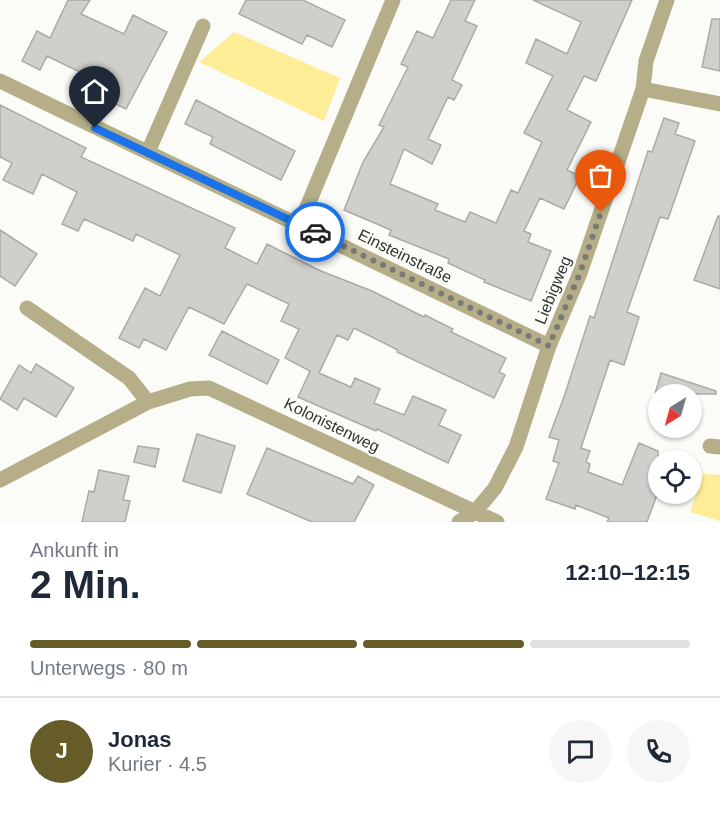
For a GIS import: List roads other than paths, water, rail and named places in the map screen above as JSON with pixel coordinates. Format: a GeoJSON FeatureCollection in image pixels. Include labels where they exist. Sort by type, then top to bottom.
{"type":"FeatureCollection","features":[{"type":"Feature","properties":{"kind":"street"},"geometry":{"type":"LineString","coordinates":[[300,224],[393,0]]}},
{"type":"Feature","properties":{"kind":"street","name":"Liebigweg"},"geometry":{"type":"LineString","coordinates":[[459,522],[474,513],[495,488],[516,447],[549,346],[580,273],[643,89],[646,61],[667,0]]}},
{"type":"Feature","properties":{"kind":"street"},"geometry":{"type":"LineString","coordinates":[[148,152],[203,26]]}},
{"type":"Feature","properties":{"kind":"street","name":"Einsteinstraße"},"geometry":{"type":"LineString","coordinates":[[0,81],[549,346]]}},
{"type":"Feature","properties":{"kind":"street"},"geometry":{"type":"LineString","coordinates":[[643,89],[720,104]]}},
{"type":"Feature","properties":{"kind":"street"},"geometry":{"type":"LineString","coordinates":[[27,308],[129,378],[148,402]]}},
{"type":"Feature","properties":{"kind":"street","name":"Kolonistenweg"},"geometry":{"type":"LineString","coordinates":[[0,480],[148,402],[190,389],[210,388],[496,522]]}}]}
